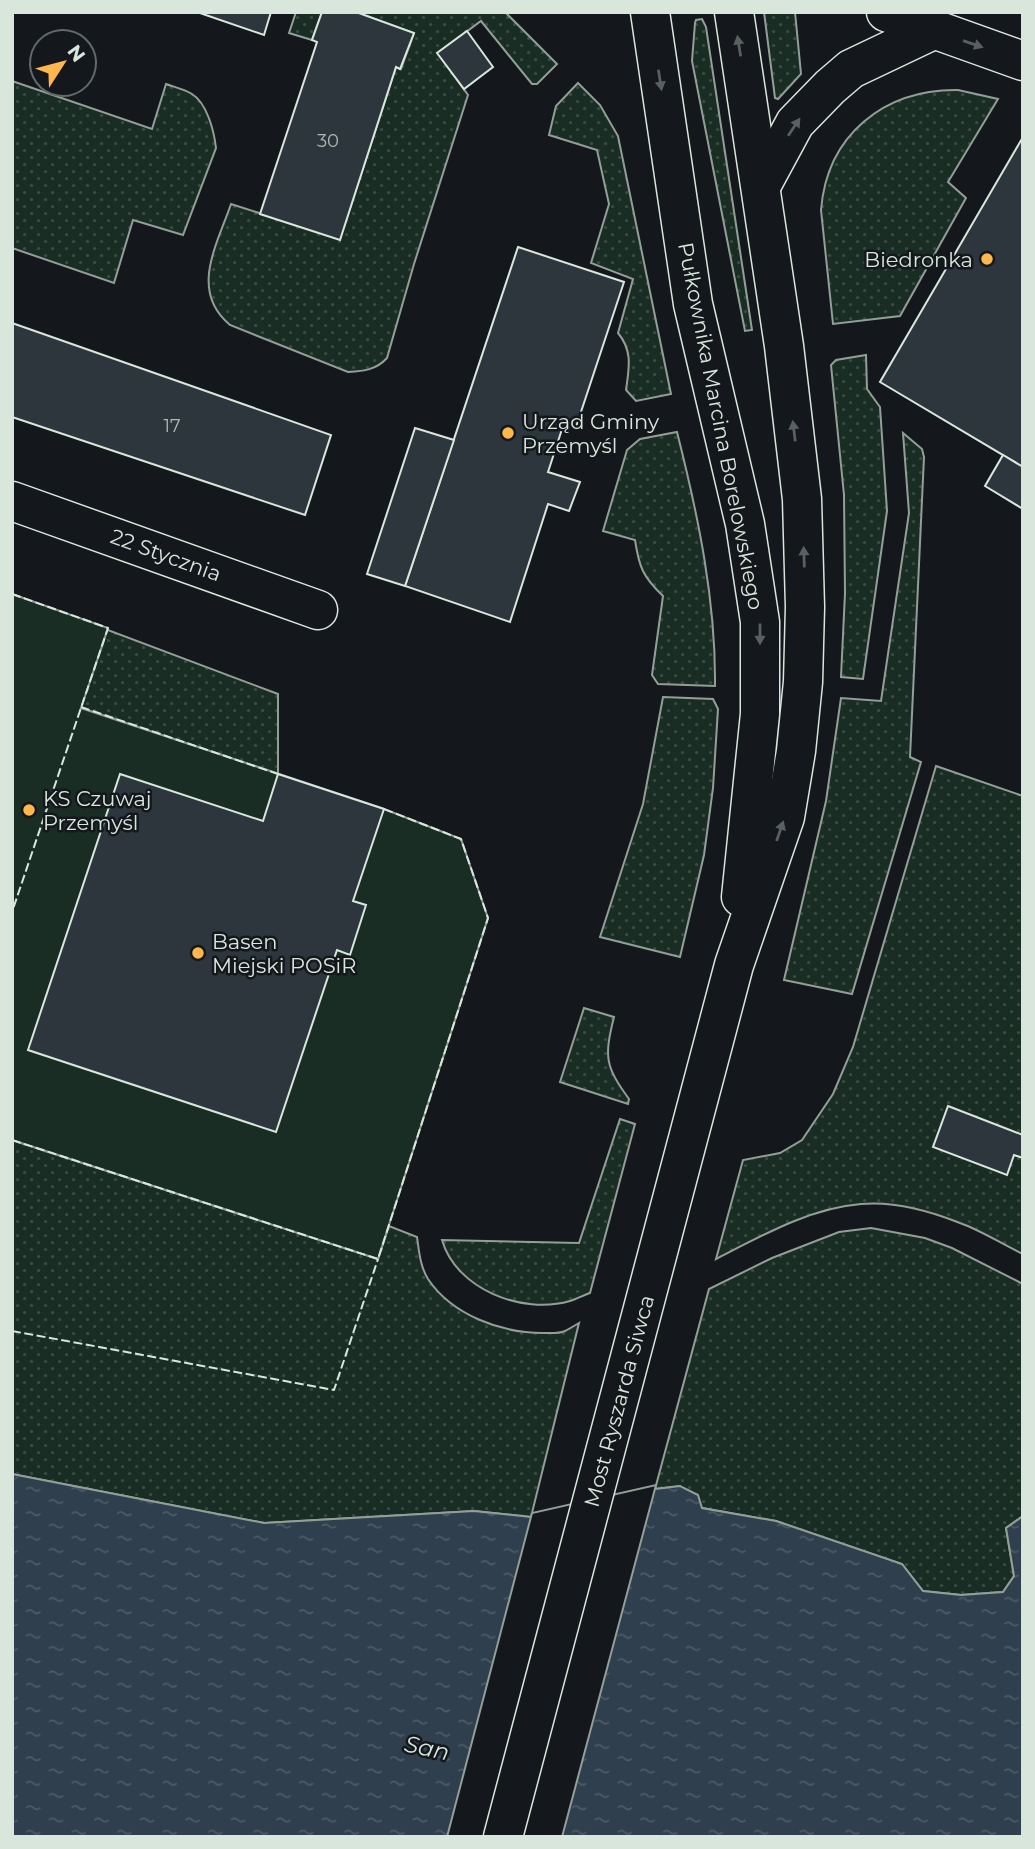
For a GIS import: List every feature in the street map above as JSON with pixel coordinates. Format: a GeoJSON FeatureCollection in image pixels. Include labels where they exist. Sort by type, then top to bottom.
{"type":"FeatureCollection","features":[{"type":"Feature","properties":{"kind":"main road","name":"Pułkownika Marcina Borelowskiego"},"geometry":{"type":"LineString","coordinates":[[650,12],[693,304],[745,524],[760,622],[760,714],[734,965]]}},
{"type":"Feature","properties":{"kind":"main road"},"geometry":{"type":"LineString","coordinates":[[734,12],[784,346],[802,499],[805,607],[803,682],[796,751],[785,817],[734,965]]}},
{"type":"Feature","properties":{"kind":"main road"},"geometry":{"type":"LineString","coordinates":[[886,12],[1023,61]]}},
{"type":"Feature","properties":{"kind":"main road"},"geometry":{"type":"LineString","coordinates":[[761,187],[795,123],[830,87],[851,69],[933,30]]}},
{"type":"Feature","properties":{"kind":"main road","name":"22 Stycznia"},"geometry":{"type":"LineString","coordinates":[[12,502],[318,610]]}},
{"type":"Feature","properties":{"kind":"main road","name":"Most Ryszarda Siwca"},"geometry":{"type":"LineString","coordinates":[[503,1837],[734,965]]}},
{"type":"Feature","properties":{"kind":"green space"},"geometry":{"type":"Polygon","coordinates":[[[296,12],[322,12],[312,40],[289,33],[296,12]]]}},
{"type":"Feature","properties":{"kind":"green space"},"geometry":{"type":"Polygon","coordinates":[[[356,12],[505,12],[557,64],[537,84],[532,84],[481,21],[438,53],[468,95],[387,358],[369,369],[348,372],[230,325],[218,312],[211,298],[209,283],[214,251],[231,204],[340,239],[396,67],[401,69],[414,33],[356,12]]]}},
{"type":"Feature","properties":{"kind":"green space"},"geometry":{"type":"Polygon","coordinates":[[[764,12],[795,12],[801,74],[778,99],[775,98],[764,12]]]}},
{"type":"Feature","properties":{"kind":"green space"},"geometry":{"type":"Polygon","coordinates":[[[702,19],[706,27],[752,330],[745,331],[692,61],[695,23],[696,20],[702,19]]]}},
{"type":"Feature","properties":{"kind":"green space"},"geometry":{"type":"Polygon","coordinates":[[[12,81],[28,86],[28,98],[62,98],[152,129],[166,84],[192,94],[202,104],[209,118],[216,148],[183,235],[133,220],[114,283],[12,248],[12,81]]]}},
{"type":"Feature","properties":{"kind":"green space"},"geometry":{"type":"Polygon","coordinates":[[[578,83],[600,105],[618,136],[671,394],[636,401],[626,390],[628,353],[618,333],[633,279],[591,263],[609,204],[597,150],[549,135],[556,106],[578,83]]]}},
{"type":"Feature","properties":{"kind":"green space"},"geometry":{"type":"Polygon","coordinates":[[[958,90],[998,99],[948,182],[966,198],[900,316],[833,324],[821,210],[826,183],[835,159],[847,139],[864,122],[884,108],[906,98],[931,92],[958,90]]]}},
{"type":"Feature","properties":{"kind":"green space"},"geometry":{"type":"Polygon","coordinates":[[[866,355],[867,389],[880,407],[887,511],[863,679],[841,677],[845,593],[844,495],[831,365],[836,360],[866,355]]]}},
{"type":"Feature","properties":{"kind":"green space"},"geometry":{"type":"Polygon","coordinates":[[[677,432],[692,495],[709,590],[715,686],[658,684],[652,675],[663,596],[643,571],[635,540],[603,531],[627,450],[640,439],[677,432]]]}},
{"type":"Feature","properties":{"kind":"green space"},"geometry":{"type":"Polygon","coordinates":[[[903,433],[922,449],[924,457],[910,757],[921,762],[852,994],[784,980],[826,801],[841,698],[881,701],[909,513],[903,433]]]}},
{"type":"Feature","properties":{"kind":"green space"},"geometry":{"type":"Polygon","coordinates":[[[12,594],[278,694],[278,774],[81,708],[12,594]]]}},
{"type":"Feature","properties":{"kind":"green space"},"geometry":{"type":"Polygon","coordinates":[[[12,594],[108,628],[81,708],[384,809],[461,839],[488,918],[378,1259],[12,1140],[12,594]]]}},
{"type":"Feature","properties":{"kind":"green space"},"geometry":{"type":"Polygon","coordinates":[[[663,697],[713,699],[718,709],[713,788],[704,855],[680,957],[600,937],[643,804],[663,697]]]}},
{"type":"Feature","properties":{"kind":"green space"},"geometry":{"type":"Polygon","coordinates":[[[936,766],[1023,796],[1023,1254],[976,1230],[937,1215],[912,1208],[873,1203],[842,1207],[805,1217],[716,1259],[743,1160],[780,1153],[802,1140],[833,1094],[853,1047],[936,766]]]}},
{"type":"Feature","properties":{"kind":"green space"},"geometry":{"type":"Polygon","coordinates":[[[584,1008],[614,1017],[609,1042],[609,1061],[615,1078],[629,1099],[628,1104],[560,1082],[584,1008]]]}},
{"type":"Feature","properties":{"kind":"green space"},"geometry":{"type":"Polygon","coordinates":[[[620,1119],[635,1124],[590,1293],[570,1301],[551,1304],[512,1301],[476,1285],[461,1272],[442,1240],[579,1243],[620,1119]]]}},
{"type":"Feature","properties":{"kind":"green space"},"geometry":{"type":"Polygon","coordinates":[[[12,1140],[378,1259],[389,1226],[417,1237],[428,1279],[450,1303],[464,1312],[494,1325],[527,1332],[560,1333],[579,1323],[531,1517],[474,1511],[264,1523],[12,1474],[12,1140]]]}},
{"type":"Feature","properties":{"kind":"green space"},"geometry":{"type":"Polygon","coordinates":[[[871,1228],[925,1238],[952,1248],[1023,1284],[1023,1516],[1006,1528],[1014,1576],[1003,1592],[961,1595],[923,1591],[902,1564],[776,1521],[702,1508],[680,1486],[655,1489],[709,1289],[772,1258],[839,1232],[871,1228]]]}},
{"type":"Feature","properties":{"kind":"water","name":"San"},"geometry":{"type":"Polygon","coordinates":[[[12,1474],[264,1523],[474,1511],[531,1517],[655,1489],[680,1486],[698,1495],[702,1508],[776,1521],[902,1564],[923,1591],[961,1595],[1003,1592],[1014,1576],[1006,1528],[1023,1516],[1023,1837],[12,1837],[12,1474]]]}},
{"type":"Feature","properties":{"kind":"pier"},"geometry":{"type":"Polygon","coordinates":[[[656,1485],[562,1837],[447,1837],[532,1513],[656,1485]]]}},
{"type":"Feature","properties":{"kind":"building"},"geometry":{"type":"Polygon","coordinates":[[[197,12],[271,12],[264,35],[197,12]]]}},
{"type":"Feature","properties":{"kind":"building"},"geometry":{"type":"Polygon","coordinates":[[[322,12],[356,12],[414,33],[400,69],[396,67],[340,240],[260,214],[317,42],[312,40],[322,12]]]}},
{"type":"Feature","properties":{"kind":"building"},"geometry":{"type":"Polygon","coordinates":[[[467,31],[493,67],[464,89],[437,53],[467,31]]]}},
{"type":"Feature","properties":{"kind":"building","name":"Biedronka"},"geometry":{"type":"Polygon","coordinates":[[[1023,137],[1023,467],[880,382],[1023,137]]]}},
{"type":"Feature","properties":{"kind":"building","name":"Urząd Gminy Przemyśl"},"geometry":{"type":"Polygon","coordinates":[[[518,247],[624,282],[576,427],[564,423],[548,472],[580,482],[569,511],[548,504],[510,622],[405,586],[518,247]]]}},
{"type":"Feature","properties":{"kind":"building"},"geometry":{"type":"Polygon","coordinates":[[[12,323],[331,435],[305,515],[12,417],[12,323]]]}},
{"type":"Feature","properties":{"kind":"building"},"geometry":{"type":"Polygon","coordinates":[[[415,428],[454,440],[405,586],[367,574],[415,428]]]}},
{"type":"Feature","properties":{"kind":"building"},"geometry":{"type":"Polygon","coordinates":[[[1003,455],[1023,467],[1023,509],[985,486],[1003,455]]]}},
{"type":"Feature","properties":{"kind":"building","name":"Basen Miejski POSiR"},"geometry":{"type":"Polygon","coordinates":[[[120,774],[263,821],[278,774],[384,809],[353,901],[366,905],[350,955],[337,950],[276,1132],[28,1050],[120,774]]]}},
{"type":"Feature","properties":{"kind":"building"},"geometry":{"type":"Polygon","coordinates":[[[948,1106],[1023,1135],[1023,1158],[1014,1155],[1007,1175],[933,1147],[948,1106]]]}},
{"type":"Feature","properties":{"kind":"fence"},"geometry":{"type":"LineString","coordinates":[[12,594],[108,628],[12,912]]}},
{"type":"Feature","properties":{"kind":"fence"},"geometry":{"type":"LineString","coordinates":[[81,707],[278,774]]}},
{"type":"Feature","properties":{"kind":"fence"},"geometry":{"type":"LineString","coordinates":[[12,1140],[378,1259],[488,918],[461,839],[384,809]]}},
{"type":"Feature","properties":{"kind":"fence"},"geometry":{"type":"LineString","coordinates":[[12,1331],[334,1390],[378,1259]]}},
{"type":"Feature","properties":{"kind":"place","name":"Biedronka"},"geometry":{"type":"Point","coordinates":[987,259]}},
{"type":"Feature","properties":{"kind":"place","name":"Urząd Gminy Przemyśl"},"geometry":{"type":"Point","coordinates":[508,433]}},
{"type":"Feature","properties":{"kind":"place","name":"KS Czuwaj Przemyśl"},"geometry":{"type":"Point","coordinates":[29,810]}},
{"type":"Feature","properties":{"kind":"place","name":"Basen Miejski POSiR"},"geometry":{"type":"Point","coordinates":[198,953]}}]}
